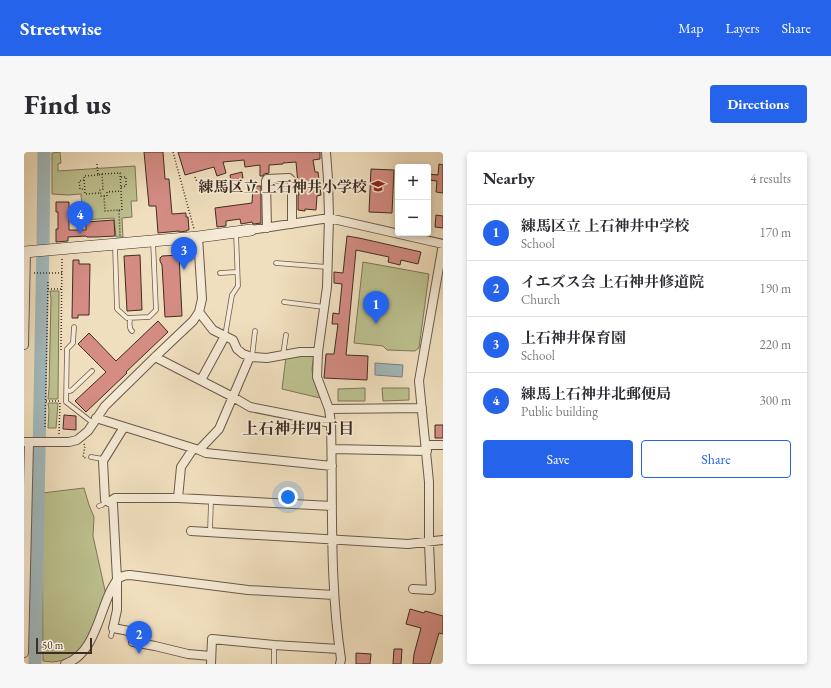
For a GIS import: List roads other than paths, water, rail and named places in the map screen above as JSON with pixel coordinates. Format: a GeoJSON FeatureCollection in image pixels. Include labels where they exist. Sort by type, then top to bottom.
{"type":"FeatureCollection","features":[{"type":"Feature","properties":{"kind":"street"},"geometry":{"type":"LineString","coordinates":[[326,152],[329,218],[328,267],[327,287],[318,352],[317,377],[329,409],[331,423],[334,595],[340,664]]}},
{"type":"Feature","properties":{"kind":"street"},"geometry":{"type":"LineString","coordinates":[[267,228],[267,179],[289,178],[292,181],[292,224]]}},
{"type":"Feature","properties":{"kind":"street"},"geometry":{"type":"LineString","coordinates":[[24,345],[28,252],[197,237],[329,218],[443,244],[420,381],[429,482],[431,590],[413,589]]}},
{"type":"Feature","properties":{"kind":"street"},"geometry":{"type":"LineString","coordinates":[[24,653],[29,442],[69,442],[77,440],[88,431],[105,406],[192,321],[199,312],[202,299],[197,237]]}},
{"type":"Feature","properties":{"kind":"street"},"geometry":{"type":"LineString","coordinates":[[199,312],[213,330],[233,340],[237,349],[243,354],[252,357],[267,358],[300,352],[318,352]]}},
{"type":"Feature","properties":{"kind":"street"},"geometry":{"type":"LineString","coordinates":[[201,380],[225,336]]}},
{"type":"Feature","properties":{"kind":"street"},"geometry":{"type":"LineString","coordinates":[[155,357],[234,397],[250,407],[331,423]]}},
{"type":"Feature","properties":{"kind":"street"},"geometry":{"type":"LineString","coordinates":[[178,498],[181,467],[196,449],[219,429],[249,359],[252,357]]}},
{"type":"Feature","properties":{"kind":"street"},"geometry":{"type":"LineString","coordinates":[[329,409],[422,408]]}},
{"type":"Feature","properties":{"kind":"street"},"geometry":{"type":"LineString","coordinates":[[95,420],[124,427],[206,453],[332,466]]}},
{"type":"Feature","properties":{"kind":"street"},"geometry":{"type":"LineString","coordinates":[[124,427],[102,461],[105,500],[113,504],[117,610],[112,632],[134,632],[133,642],[211,660],[212,639],[339,649]]}},
{"type":"Feature","properties":{"kind":"street"},"geometry":{"type":"LineString","coordinates":[[332,449],[426,448],[443,445]]}},
{"type":"Feature","properties":{"kind":"street"},"geometry":{"type":"LineString","coordinates":[[108,502],[115,498],[178,498],[332,506]]}},
{"type":"Feature","properties":{"kind":"street"},"geometry":{"type":"LineString","coordinates":[[191,531],[408,544],[443,540]]}},
{"type":"Feature","properties":{"kind":"street"},"geometry":{"type":"LineString","coordinates":[[65,664],[79,657],[85,649],[117,579],[130,575],[248,590],[334,595]]}},
{"type":"Feature","properties":{"kind":"lane"},"geometry":{"type":"LineString","coordinates":[[225,336],[232,295],[238,286],[236,232]]}},
{"type":"Feature","properties":{"kind":"lane"},"geometry":{"type":"LineString","coordinates":[[118,244],[117,309],[127,318],[149,317],[156,310],[153,241]]}},
{"type":"Feature","properties":{"kind":"lane"},"geometry":{"type":"LineString","coordinates":[[276,263],[328,267]]}},
{"type":"Feature","properties":{"kind":"lane"},"geometry":{"type":"LineString","coordinates":[[220,273],[237,272]]}},
{"type":"Feature","properties":{"kind":"lane"},"geometry":{"type":"LineString","coordinates":[[284,302],[324,307]]}},
{"type":"Feature","properties":{"kind":"lane"},"geometry":{"type":"LineString","coordinates":[[130,318],[130,330],[132,331]]}},
{"type":"Feature","properties":{"kind":"lane"},"geometry":{"type":"LineString","coordinates":[[74,327],[73,343],[67,349],[66,402],[95,420]]}},
{"type":"Feature","properties":{"kind":"lane"},"geometry":{"type":"LineString","coordinates":[[252,357],[255,330]]}},
{"type":"Feature","properties":{"kind":"lane"},"geometry":{"type":"LineString","coordinates":[[283,355],[286,335]]}},
{"type":"Feature","properties":{"kind":"lane"},"geometry":{"type":"LineString","coordinates":[[67,390],[72,390],[92,371]]}},
{"type":"Feature","properties":{"kind":"lane"},"geometry":{"type":"LineString","coordinates":[[91,457],[103,459]]}},
{"type":"Feature","properties":{"kind":"lane"},"geometry":{"type":"LineString","coordinates":[[210,532],[211,500]]}},
{"type":"Feature","properties":{"kind":"lane"},"geometry":{"type":"LineString","coordinates":[[99,506],[108,502]]}},
{"type":"Feature","properties":{"kind":"lane"},"geometry":{"type":"LineString","coordinates":[[274,645],[274,664]]}},
{"type":"Feature","properties":{"kind":"water"},"geometry":{"type":"Polygon","coordinates":[[[375,363],[403,365],[402,377],[375,375],[375,363]]]}},
{"type":"Feature","properties":{"kind":"waterway"},"geometry":{"type":"LineString","coordinates":[[35,664],[44,152]]}},
{"type":"Feature","properties":{"kind":"place","name":"練馬区立 上石神井小学校"},"geometry":{"type":"Point","coordinates":[378,186]}},
{"type":"Feature","properties":{"kind":"place","name":"練馬上石神井北郵便局"},"geometry":{"type":"Point","coordinates":[80,234]}},
{"type":"Feature","properties":{"kind":"place","name":"上石神井保育園"},"geometry":{"type":"Point","coordinates":[184,270]}},
{"type":"Feature","properties":{"kind":"place","name":"練馬区立 上石神井中学校"},"geometry":{"type":"Point","coordinates":[376,324]}},
{"type":"Feature","properties":{"kind":"place","name":"イエズス会 上石神井修道院"},"geometry":{"type":"Point","coordinates":[139,654]}},
{"type":"Feature","properties":{"kind":"district","name":"上石神井四丁目"},"geometry":{"type":"Point","coordinates":[298,428]}}]}
